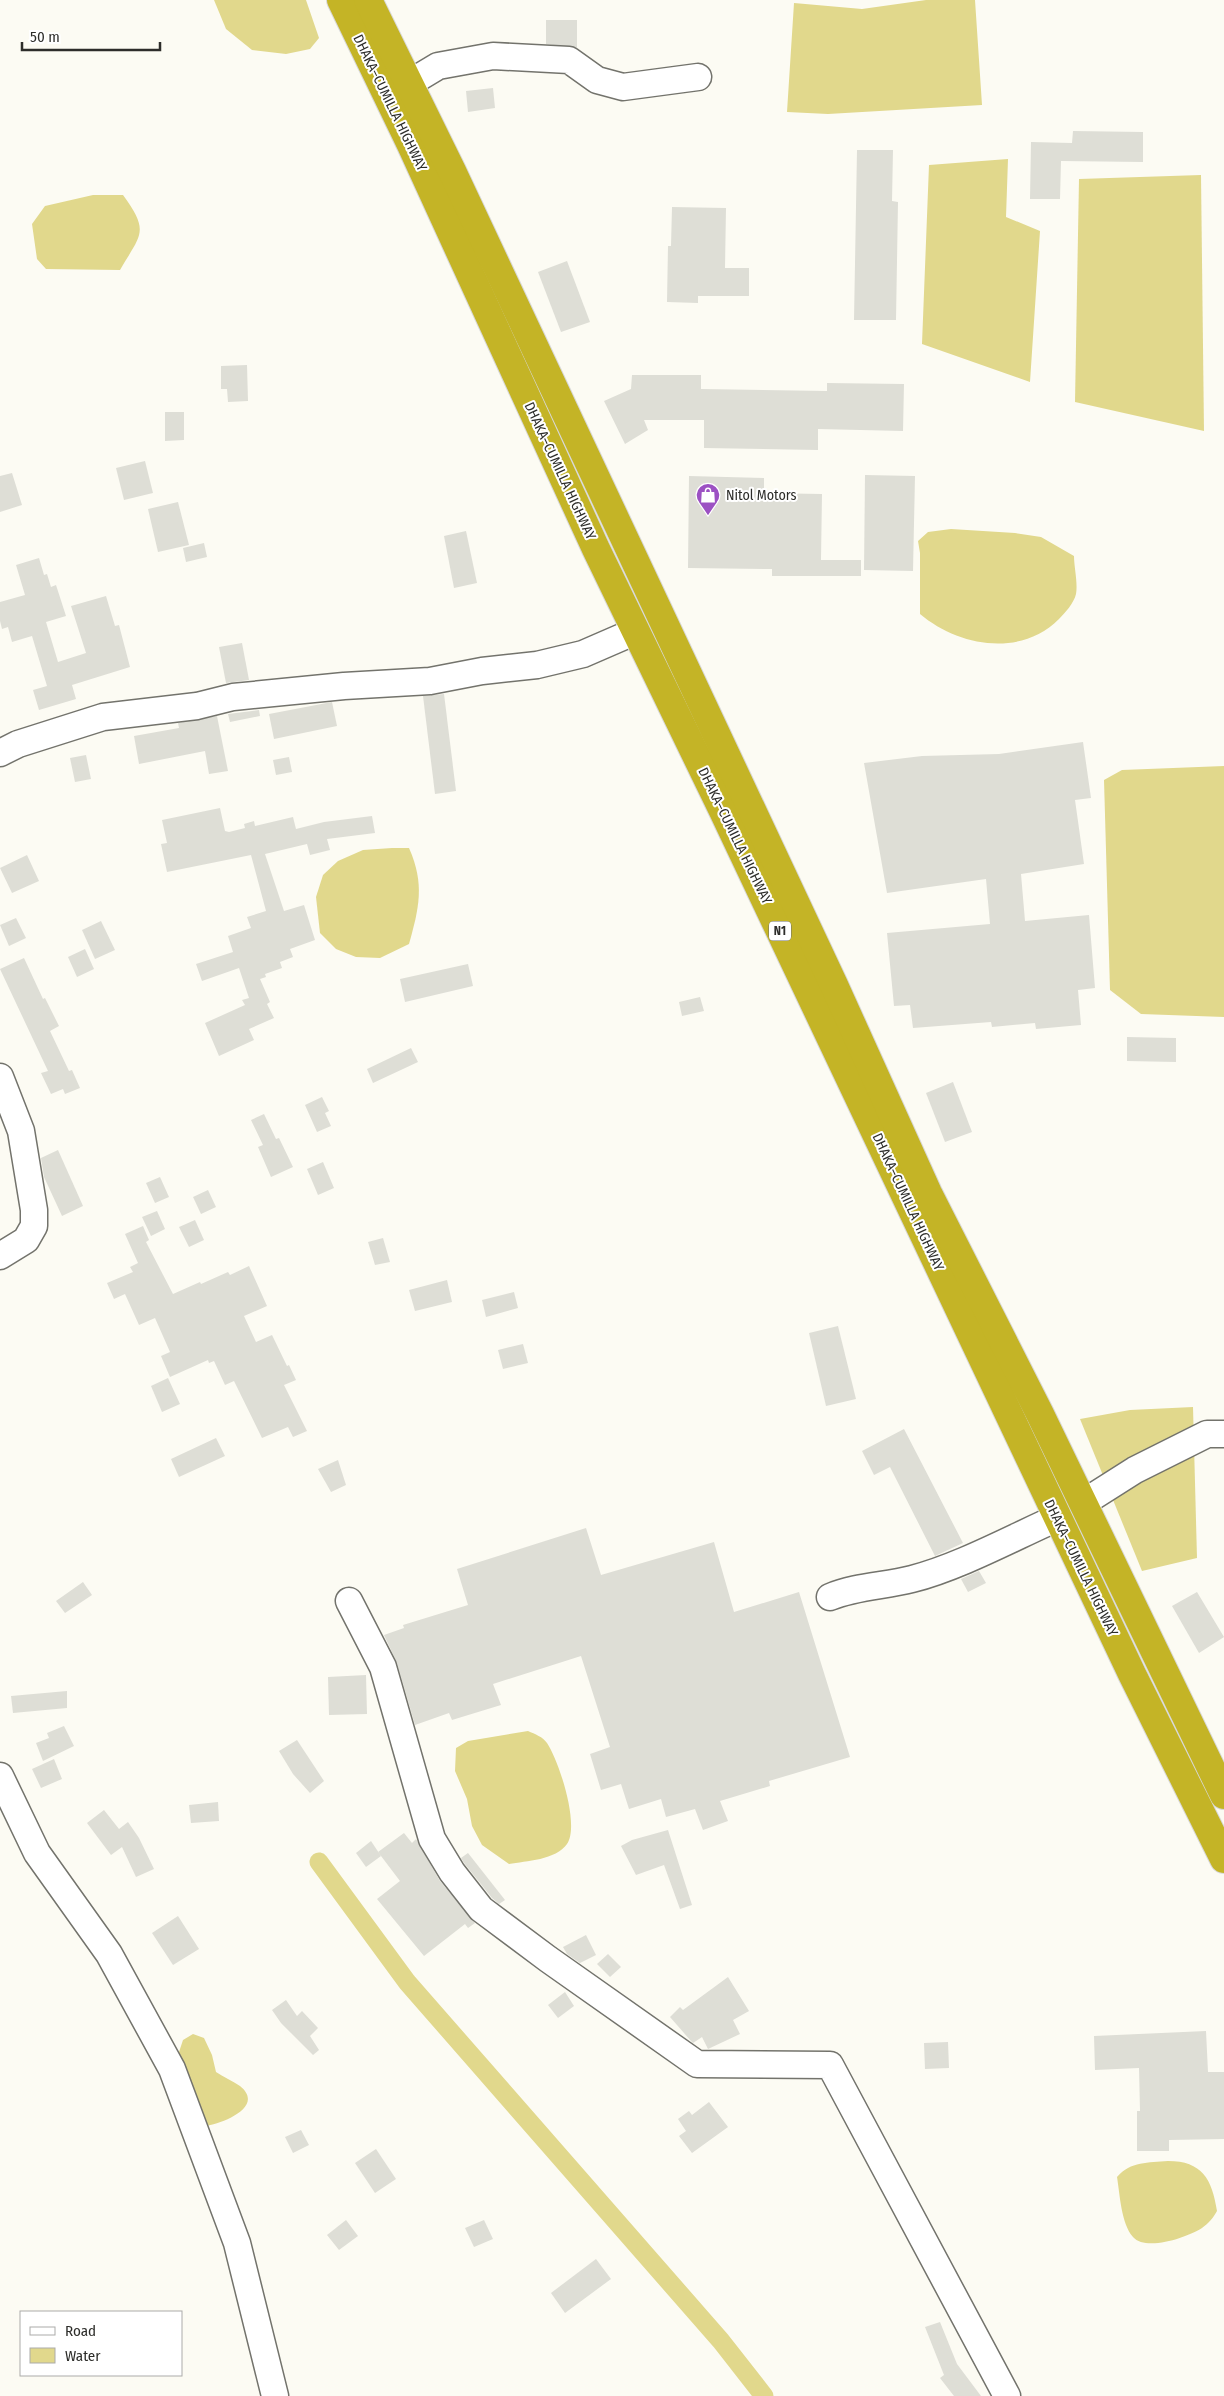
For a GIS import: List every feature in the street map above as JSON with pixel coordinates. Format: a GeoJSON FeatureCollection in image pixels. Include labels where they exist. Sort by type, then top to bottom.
{"type":"FeatureCollection","features":[{"type":"Feature","properties":{"kind":"highway","name":"DHAKA–CUMILLA HIGHWAY"},"geometry":{"type":"LineString","coordinates":[[341,0],[411,145],[596,549],[727,819],[1057,1518],[1224,1859]]}},
{"type":"Feature","properties":{"kind":"highway","name":"DHAKA–CUMILLA HIGHWAY"},"geometry":{"type":"LineString","coordinates":[[368,0],[461,189],[834,984],[928,1193],[1083,1503],[1224,1795]]}},
{"type":"Feature","properties":{"kind":"street"},"geometry":{"type":"LineString","coordinates":[[408,84],[438,66],[468,59],[493,56],[569,60],[597,80],[623,87],[698,78]]}},
{"type":"Feature","properties":{"kind":"street"},"geometry":{"type":"LineString","coordinates":[[0,753],[18,744],[103,717],[197,706],[234,697],[344,686],[430,681],[482,671],[537,665],[583,654],[636,631]]}},
{"type":"Feature","properties":{"kind":"street"},"geometry":{"type":"LineString","coordinates":[[0,1077],[21,1131],[34,1226],[26,1240],[0,1256]]}},
{"type":"Feature","properties":{"kind":"street"},"geometry":{"type":"LineString","coordinates":[[1083,1503],[1135,1470],[1207,1434],[1224,1434]]}},
{"type":"Feature","properties":{"kind":"street"},"geometry":{"type":"LineString","coordinates":[[830,1597],[844,1591],[913,1579],[957,1563],[1057,1518]]}},
{"type":"Feature","properties":{"kind":"street"},"geometry":{"type":"LineString","coordinates":[[349,1601],[383,1667],[432,1839],[452,1872],[481,1909],[548,1959],[697,2064],[830,2065],[1007,2396]]}},
{"type":"Feature","properties":{"kind":"street"},"geometry":{"type":"LineString","coordinates":[[0,1776],[37,1853],[109,1954],[172,2069],[237,2243],[275,2396]]}},
{"type":"Feature","properties":{"kind":"water"},"geometry":{"type":"Polygon","coordinates":[[[214,0],[306,0],[319,38],[310,49],[286,54],[252,50],[226,29],[214,0]]]}},
{"type":"Feature","properties":{"kind":"water"},"geometry":{"type":"Polygon","coordinates":[[[926,0],[975,0],[982,105],[828,114],[787,112],[794,3],[862,9],[926,0]]]}},
{"type":"Feature","properties":{"kind":"water"},"geometry":{"type":"Polygon","coordinates":[[[1008,159],[1006,217],[1040,231],[1030,382],[922,344],[929,165],[1008,159]]]}},
{"type":"Feature","properties":{"kind":"water"},"geometry":{"type":"Polygon","coordinates":[[[1201,175],[1204,431],[1075,402],[1079,179],[1201,175]]]}},
{"type":"Feature","properties":{"kind":"water"},"geometry":{"type":"Polygon","coordinates":[[[93,195],[123,195],[137,217],[140,233],[120,270],[46,269],[37,259],[32,224],[45,206],[93,195]]]}},
{"type":"Feature","properties":{"kind":"water"},"geometry":{"type":"Polygon","coordinates":[[[951,529],[1015,533],[1041,537],[1074,556],[1076,590],[1071,604],[1059,619],[1043,631],[1026,639],[1008,643],[970,640],[952,634],[935,625],[920,614],[920,553],[918,541],[928,532],[951,529]]]}},
{"type":"Feature","properties":{"kind":"water"},"geometry":{"type":"Polygon","coordinates":[[[1224,766],[1224,1017],[1141,1014],[1110,990],[1104,780],[1122,770],[1224,766]]]}},
{"type":"Feature","properties":{"kind":"water"},"geometry":{"type":"Polygon","coordinates":[[[409,848],[417,873],[419,885],[418,907],[409,944],[380,958],[356,957],[336,949],[320,933],[316,897],[323,875],[338,861],[363,850],[409,848]]]}},
{"type":"Feature","properties":{"kind":"water"},"geometry":{"type":"Polygon","coordinates":[[[1193,1407],[1197,1558],[1142,1571],[1080,1419],[1130,1410],[1193,1407]]]}},
{"type":"Feature","properties":{"kind":"water"},"geometry":{"type":"Polygon","coordinates":[[[528,1731],[545,1741],[557,1764],[570,1808],[570,1835],[567,1844],[562,1849],[548,1857],[509,1864],[482,1845],[472,1826],[467,1799],[455,1771],[456,1748],[468,1741],[528,1731]]]}},
{"type":"Feature","properties":{"kind":"water"},"geometry":{"type":"Polygon","coordinates":[[[193,2034],[204,2038],[212,2055],[216,2072],[240,2086],[247,2094],[248,2101],[245,2107],[230,2118],[212,2125],[205,2126],[178,2055],[183,2040],[193,2034]]]}},
{"type":"Feature","properties":{"kind":"water"},"geometry":{"type":"Polygon","coordinates":[[[1168,2161],[1189,2164],[1203,2174],[1212,2190],[1217,2211],[1211,2220],[1196,2232],[1167,2242],[1147,2243],[1139,2241],[1133,2237],[1126,2224],[1117,2177],[1134,2165],[1168,2161]]]}},
{"type":"Feature","properties":{"kind":"building"},"geometry":{"type":"Polygon","coordinates":[[[546,20],[577,20],[577,48],[546,44],[546,20]]]}},
{"type":"Feature","properties":{"kind":"building"},"geometry":{"type":"Polygon","coordinates":[[[493,88],[495,108],[468,112],[466,91],[493,88]]]}},
{"type":"Feature","properties":{"kind":"building"},"geometry":{"type":"Polygon","coordinates":[[[1073,131],[1143,132],[1143,162],[1061,161],[1060,199],[1030,199],[1031,142],[1072,143],[1073,131]]]}},
{"type":"Feature","properties":{"kind":"building"},"geometry":{"type":"Polygon","coordinates":[[[857,150],[893,150],[892,201],[898,202],[896,320],[854,320],[857,150]]]}},
{"type":"Feature","properties":{"kind":"building"},"geometry":{"type":"Polygon","coordinates":[[[672,207],[726,208],[725,268],[749,268],[749,296],[698,296],[698,303],[667,302],[668,246],[671,246],[672,207]]]}},
{"type":"Feature","properties":{"kind":"building"},"geometry":{"type":"Polygon","coordinates":[[[567,261],[590,322],[561,332],[538,272],[567,261]]]}},
{"type":"Feature","properties":{"kind":"building"},"geometry":{"type":"Polygon","coordinates":[[[247,365],[248,401],[228,402],[227,389],[221,389],[221,366],[247,365]]]}},
{"type":"Feature","properties":{"kind":"building"},"geometry":{"type":"Polygon","coordinates":[[[632,375],[701,375],[701,389],[827,391],[827,383],[904,384],[903,431],[818,429],[818,450],[704,448],[704,420],[644,420],[648,430],[625,444],[604,401],[631,389],[632,375]]]}},
{"type":"Feature","properties":{"kind":"building"},"geometry":{"type":"Polygon","coordinates":[[[165,412],[184,412],[184,440],[165,441],[165,412]]]}},
{"type":"Feature","properties":{"kind":"building"},"geometry":{"type":"Polygon","coordinates":[[[145,461],[153,493],[124,500],[116,468],[145,461]]]}},
{"type":"Feature","properties":{"kind":"building"},"geometry":{"type":"Polygon","coordinates":[[[12,473],[22,505],[0,512],[0,476],[12,473]]]}},
{"type":"Feature","properties":{"kind":"building"},"geometry":{"type":"Polygon","coordinates":[[[865,475],[915,476],[913,571],[864,570],[865,475]]]}},
{"type":"Feature","properties":{"kind":"building"},"geometry":{"type":"Polygon","coordinates":[[[689,476],[764,478],[764,493],[822,494],[821,560],[861,560],[861,576],[772,576],[772,569],[688,568],[689,476]]]}},
{"type":"Feature","properties":{"kind":"building"},"geometry":{"type":"Polygon","coordinates":[[[178,502],[189,545],[158,552],[148,509],[178,502]]]}},
{"type":"Feature","properties":{"kind":"building"},"geometry":{"type":"Polygon","coordinates":[[[466,531],[477,583],[454,588],[444,536],[466,531]]]}},
{"type":"Feature","properties":{"kind":"building"},"geometry":{"type":"Polygon","coordinates":[[[204,543],[207,557],[186,562],[183,548],[204,543]]]}},
{"type":"Feature","properties":{"kind":"building"},"geometry":{"type":"Polygon","coordinates":[[[39,558],[44,575],[47,574],[51,587],[56,585],[66,616],[46,622],[58,662],[86,653],[71,606],[106,596],[115,626],[119,625],[130,667],[72,685],[76,699],[39,710],[33,690],[47,686],[32,636],[12,642],[8,627],[2,629],[0,602],[25,595],[16,565],[39,558]]]}},
{"type":"Feature","properties":{"kind":"building"},"geometry":{"type":"Polygon","coordinates":[[[242,643],[249,680],[226,683],[219,647],[242,643]]]}},
{"type":"Feature","properties":{"kind":"building"},"geometry":{"type":"Polygon","coordinates":[[[444,694],[456,791],[435,794],[423,696],[444,694]]]}},
{"type":"Feature","properties":{"kind":"building"},"geometry":{"type":"Polygon","coordinates":[[[332,702],[337,726],[274,739],[269,714],[332,702]]]}},
{"type":"Feature","properties":{"kind":"building"},"geometry":{"type":"Polygon","coordinates":[[[259,710],[260,716],[230,722],[228,714],[259,710]]]}},
{"type":"Feature","properties":{"kind":"building"},"geometry":{"type":"Polygon","coordinates":[[[217,716],[228,771],[209,774],[205,751],[139,764],[134,736],[179,728],[178,723],[217,716]]]}},
{"type":"Feature","properties":{"kind":"building"},"geometry":{"type":"Polygon","coordinates":[[[1083,742],[1091,798],[1075,800],[1084,864],[1021,874],[1025,921],[1089,915],[1095,988],[1078,990],[1081,1025],[1036,1029],[1035,1023],[992,1027],[991,1022],[913,1028],[910,1005],[894,1006],[887,933],[990,924],[986,879],[887,893],[864,763],[922,756],[999,754],[1083,742]]]}},
{"type":"Feature","properties":{"kind":"building"},"geometry":{"type":"Polygon","coordinates":[[[86,755],[91,779],[75,782],[70,758],[86,755]]]}},
{"type":"Feature","properties":{"kind":"building"},"geometry":{"type":"Polygon","coordinates":[[[289,757],[292,772],[276,775],[273,760],[289,757]]]}},
{"type":"Feature","properties":{"kind":"building"},"geometry":{"type":"Polygon","coordinates":[[[220,808],[225,831],[229,832],[245,828],[244,824],[254,821],[255,826],[293,817],[296,829],[324,822],[372,816],[375,833],[327,839],[330,850],[310,855],[307,844],[265,854],[284,911],[304,905],[315,940],[290,949],[293,957],[280,962],[282,968],[265,974],[266,977],[260,979],[270,1002],[267,1004],[274,1018],[249,1029],[254,1040],[219,1056],[205,1023],[245,1005],[242,1000],[249,998],[239,968],[202,981],[196,964],[233,952],[228,936],[251,928],[247,917],[266,911],[251,855],[167,872],[161,844],[167,843],[162,820],[220,808]]]}},
{"type":"Feature","properties":{"kind":"building"},"geometry":{"type":"Polygon","coordinates":[[[27,855],[39,881],[12,893],[0,868],[27,855]]]}},
{"type":"Feature","properties":{"kind":"building"},"geometry":{"type":"Polygon","coordinates":[[[16,918],[26,938],[9,946],[0,925],[16,918]]]}},
{"type":"Feature","properties":{"kind":"building"},"geometry":{"type":"Polygon","coordinates":[[[101,921],[115,950],[95,959],[82,930],[101,921]]]}},
{"type":"Feature","properties":{"kind":"building"},"geometry":{"type":"Polygon","coordinates":[[[85,949],[94,969],[77,977],[68,957],[85,949]]]}},
{"type":"Feature","properties":{"kind":"building"},"geometry":{"type":"Polygon","coordinates":[[[24,958],[43,999],[45,998],[59,1026],[50,1031],[69,1071],[72,1070],[80,1088],[65,1094],[63,1089],[51,1094],[41,1073],[48,1071],[0,969],[24,958]]]}},
{"type":"Feature","properties":{"kind":"building"},"geometry":{"type":"Polygon","coordinates":[[[468,964],[473,986],[405,1002],[400,979],[468,964]]]}},
{"type":"Feature","properties":{"kind":"building"},"geometry":{"type":"Polygon","coordinates":[[[700,997],[704,1011],[682,1016],[679,1002],[700,997]]]}},
{"type":"Feature","properties":{"kind":"building"},"geometry":{"type":"Polygon","coordinates":[[[1127,1037],[1176,1038],[1176,1062],[1127,1061],[1127,1037]]]}},
{"type":"Feature","properties":{"kind":"building"},"geometry":{"type":"Polygon","coordinates":[[[411,1048],[418,1062],[373,1083],[367,1069],[411,1048]]]}},
{"type":"Feature","properties":{"kind":"building"},"geometry":{"type":"Polygon","coordinates":[[[953,1082],[972,1132],[945,1142],[926,1093],[953,1082]]]}},
{"type":"Feature","properties":{"kind":"building"},"geometry":{"type":"Polygon","coordinates":[[[322,1097],[329,1111],[325,1113],[331,1126],[317,1132],[305,1105],[322,1097]]]}},
{"type":"Feature","properties":{"kind":"building"},"geometry":{"type":"Polygon","coordinates":[[[264,1114],[276,1139],[279,1138],[293,1167],[271,1177],[258,1147],[263,1145],[251,1120],[264,1114]]]}},
{"type":"Feature","properties":{"kind":"building"},"geometry":{"type":"Polygon","coordinates":[[[58,1150],[83,1206],[62,1216],[44,1177],[41,1158],[58,1150]]]}},
{"type":"Feature","properties":{"kind":"building"},"geometry":{"type":"Polygon","coordinates":[[[323,1162],[334,1188],[318,1195],[307,1169],[323,1162]]]}},
{"type":"Feature","properties":{"kind":"building"},"geometry":{"type":"Polygon","coordinates":[[[160,1177],[169,1197],[155,1203],[146,1183],[160,1177]]]}},
{"type":"Feature","properties":{"kind":"building"},"geometry":{"type":"Polygon","coordinates":[[[208,1190],[216,1207],[201,1214],[193,1197],[208,1190]]]}},
{"type":"Feature","properties":{"kind":"building"},"geometry":{"type":"Polygon","coordinates":[[[157,1211],[165,1229],[151,1236],[142,1217],[157,1211]]]}},
{"type":"Feature","properties":{"kind":"building"},"geometry":{"type":"Polygon","coordinates":[[[195,1220],[204,1240],[189,1247],[179,1227],[195,1220]]]}},
{"type":"Feature","properties":{"kind":"building"},"geometry":{"type":"Polygon","coordinates":[[[143,1226],[149,1240],[146,1242],[173,1294],[200,1282],[201,1284],[228,1272],[230,1275],[249,1266],[267,1306],[244,1316],[256,1342],[272,1335],[287,1366],[289,1365],[296,1380],[284,1385],[307,1431],[293,1437],[288,1427],[262,1438],[234,1381],[225,1385],[214,1361],[209,1363],[208,1360],[170,1377],[161,1356],[170,1352],[155,1318],[139,1325],[125,1294],[114,1299],[107,1283],[133,1272],[130,1267],[138,1263],[125,1234],[143,1226]]]}},
{"type":"Feature","properties":{"kind":"building"},"geometry":{"type":"Polygon","coordinates":[[[383,1238],[390,1262],[375,1265],[368,1242],[383,1238]]]}},
{"type":"Feature","properties":{"kind":"building"},"geometry":{"type":"Polygon","coordinates":[[[447,1280],[452,1302],[415,1311],[409,1290],[447,1280]]]}},
{"type":"Feature","properties":{"kind":"building"},"geometry":{"type":"Polygon","coordinates":[[[514,1292],[518,1308],[486,1317],[482,1300],[514,1292]]]}},
{"type":"Feature","properties":{"kind":"building"},"geometry":{"type":"Polygon","coordinates":[[[838,1326],[856,1399],[826,1406],[809,1333],[838,1326]]]}},
{"type":"Feature","properties":{"kind":"building"},"geometry":{"type":"Polygon","coordinates":[[[523,1344],[528,1363],[503,1369],[498,1350],[523,1344]]]}},
{"type":"Feature","properties":{"kind":"building"},"geometry":{"type":"Polygon","coordinates":[[[168,1378],[180,1404],[162,1412],[151,1386],[168,1378]]]}},
{"type":"Feature","properties":{"kind":"building"},"geometry":{"type":"Polygon","coordinates":[[[904,1429],[963,1543],[935,1556],[890,1467],[874,1475],[862,1451],[904,1429]]]}},
{"type":"Feature","properties":{"kind":"building"},"geometry":{"type":"Polygon","coordinates":[[[216,1438],[225,1456],[179,1477],[171,1459],[216,1438]]]}},
{"type":"Feature","properties":{"kind":"building"},"geometry":{"type":"Polygon","coordinates":[[[338,1460],[346,1485],[331,1492],[318,1469],[338,1460]]]}},
{"type":"Feature","properties":{"kind":"building"},"geometry":{"type":"Polygon","coordinates":[[[586,1528],[601,1575],[714,1542],[734,1612],[799,1592],[850,1757],[769,1781],[770,1786],[720,1801],[728,1821],[703,1830],[695,1809],[666,1817],[661,1799],[629,1809],[621,1784],[601,1790],[590,1754],[610,1747],[581,1656],[493,1684],[501,1705],[452,1720],[449,1713],[415,1725],[397,1663],[384,1635],[404,1628],[403,1625],[468,1605],[457,1569],[586,1528]]]}},
{"type":"Feature","properties":{"kind":"building"},"geometry":{"type":"Polygon","coordinates":[[[979,1571],[986,1583],[968,1592],[961,1579],[979,1571]]]}},
{"type":"Feature","properties":{"kind":"building"},"geometry":{"type":"Polygon","coordinates":[[[83,1582],[92,1595],[65,1613],[56,1601],[83,1582]]]}},
{"type":"Feature","properties":{"kind":"building"},"geometry":{"type":"Polygon","coordinates":[[[1197,1592],[1224,1637],[1199,1653],[1172,1606],[1197,1592]]]}},
{"type":"Feature","properties":{"kind":"building"},"geometry":{"type":"Polygon","coordinates":[[[366,1675],[367,1714],[329,1715],[328,1677],[366,1675]]]}},
{"type":"Feature","properties":{"kind":"building"},"geometry":{"type":"Polygon","coordinates":[[[67,1691],[67,1708],[13,1713],[11,1696],[67,1691]]]}},
{"type":"Feature","properties":{"kind":"building"},"geometry":{"type":"Polygon","coordinates":[[[64,1726],[74,1746],[43,1761],[36,1743],[49,1738],[47,1733],[64,1726]]]}},
{"type":"Feature","properties":{"kind":"building"},"geometry":{"type":"Polygon","coordinates":[[[297,1740],[324,1781],[310,1793],[293,1774],[279,1751],[297,1740]]]}},
{"type":"Feature","properties":{"kind":"building"},"geometry":{"type":"Polygon","coordinates":[[[54,1759],[62,1779],[41,1788],[32,1769],[54,1759]]]}},
{"type":"Feature","properties":{"kind":"building"},"geometry":{"type":"Polygon","coordinates":[[[218,1802],[219,1821],[191,1823],[189,1805],[218,1802]]]}},
{"type":"Feature","properties":{"kind":"building"},"geometry":{"type":"Polygon","coordinates":[[[104,1810],[119,1829],[128,1822],[139,1838],[154,1869],[136,1877],[122,1847],[111,1855],[87,1823],[104,1810]]]}},
{"type":"Feature","properties":{"kind":"building"},"geometry":{"type":"Polygon","coordinates":[[[668,1830],[692,1905],[680,1909],[664,1865],[636,1875],[621,1846],[632,1840],[668,1830]]]}},
{"type":"Feature","properties":{"kind":"building"},"geometry":{"type":"Polygon","coordinates":[[[404,1833],[412,1843],[416,1839],[440,1881],[475,1923],[468,1928],[465,1924],[424,1956],[377,1899],[400,1881],[378,1852],[404,1833]]]}},
{"type":"Feature","properties":{"kind":"building"},"geometry":{"type":"Polygon","coordinates":[[[371,1841],[381,1856],[366,1867],[356,1853],[371,1841]]]}},
{"type":"Feature","properties":{"kind":"building"},"geometry":{"type":"Polygon","coordinates":[[[468,1853],[505,1900],[499,1904],[492,1898],[464,1863],[461,1858],[468,1853]]]}},
{"type":"Feature","properties":{"kind":"building"},"geometry":{"type":"Polygon","coordinates":[[[178,1916],[199,1949],[173,1965],[152,1933],[178,1916]]]}},
{"type":"Feature","properties":{"kind":"building"},"geometry":{"type":"Polygon","coordinates":[[[586,1935],[596,1955],[580,1963],[567,1954],[563,1947],[586,1935]]]}},
{"type":"Feature","properties":{"kind":"building"},"geometry":{"type":"Polygon","coordinates":[[[608,1954],[621,1967],[610,1977],[597,1964],[608,1954]]]}},
{"type":"Feature","properties":{"kind":"building"},"geometry":{"type":"Polygon","coordinates":[[[728,1977],[749,2011],[733,2020],[740,2034],[708,2049],[702,2037],[693,2043],[670,2017],[680,2007],[683,2010],[728,1977]]]}},
{"type":"Feature","properties":{"kind":"building"},"geometry":{"type":"Polygon","coordinates":[[[565,1992],[574,2006],[558,2018],[548,2005],[565,1992]]]}},
{"type":"Feature","properties":{"kind":"building"},"geometry":{"type":"Polygon","coordinates":[[[286,2000],[297,2016],[302,2011],[318,2028],[310,2036],[319,2050],[313,2055],[281,2023],[272,2010],[286,2000]]]}},
{"type":"Feature","properties":{"kind":"building"},"geometry":{"type":"Polygon","coordinates":[[[1206,2031],[1208,2072],[1224,2072],[1224,2139],[1169,2140],[1169,2151],[1137,2151],[1137,2111],[1140,2111],[1139,2068],[1095,2070],[1094,2036],[1206,2031]]]}},
{"type":"Feature","properties":{"kind":"building"},"geometry":{"type":"Polygon","coordinates":[[[948,2042],[949,2068],[925,2069],[924,2043],[948,2042]]]}},
{"type":"Feature","properties":{"kind":"building"},"geometry":{"type":"Polygon","coordinates":[[[709,2102],[728,2127],[692,2153],[679,2136],[686,2131],[678,2119],[689,2111],[692,2115],[709,2102]]]}},
{"type":"Feature","properties":{"kind":"building"},"geometry":{"type":"Polygon","coordinates":[[[301,2130],[309,2145],[293,2153],[285,2137],[301,2130]]]}},
{"type":"Feature","properties":{"kind":"building"},"geometry":{"type":"Polygon","coordinates":[[[376,2149],[396,2179],[375,2193],[355,2163],[376,2149]]]}},
{"type":"Feature","properties":{"kind":"building"},"geometry":{"type":"Polygon","coordinates":[[[346,2220],[358,2236],[339,2250],[327,2235],[346,2220]]]}},
{"type":"Feature","properties":{"kind":"building"},"geometry":{"type":"Polygon","coordinates":[[[484,2220],[493,2239],[474,2247],[465,2228],[484,2220]]]}},
{"type":"Feature","properties":{"kind":"building"},"geometry":{"type":"Polygon","coordinates":[[[596,2259],[611,2279],[565,2313],[551,2293],[596,2259]]]}},
{"type":"Feature","properties":{"kind":"building"},"geometry":{"type":"Polygon","coordinates":[[[940,2322],[957,2364],[981,2396],[954,2396],[940,2378],[944,2375],[925,2327],[940,2322]]]}},
{"type":"Feature","properties":{"kind":"waterway"},"geometry":{"type":"LineString","coordinates":[[319,1862],[407,1982],[721,2341],[764,2396]]}},
{"type":"Feature","properties":{"kind":"place","name":"Nitol Motors"},"geometry":{"type":"Point","coordinates":[708,516]}}]}
